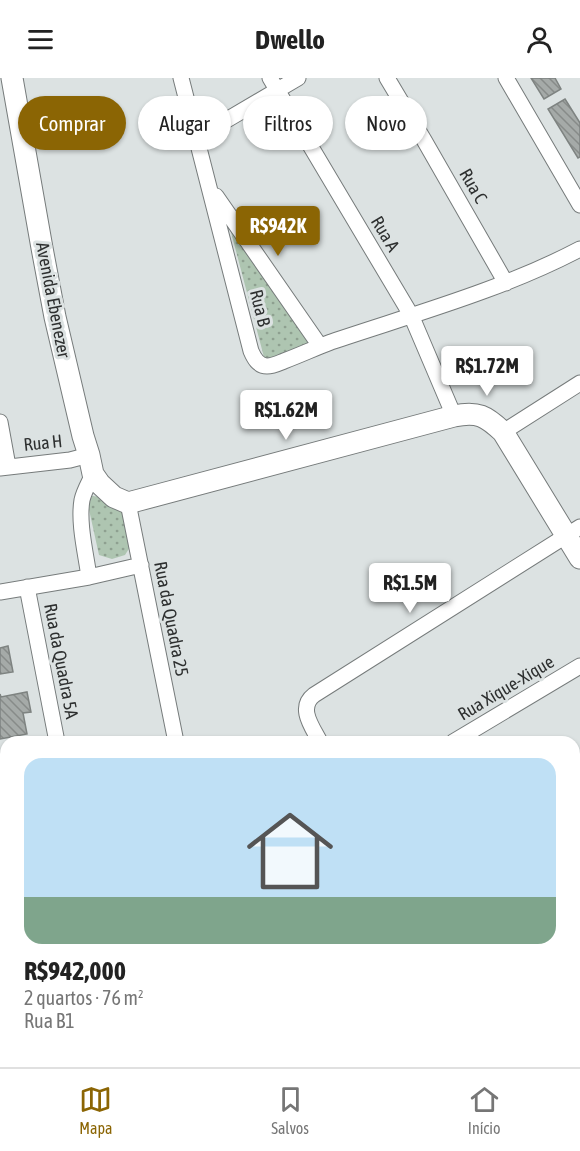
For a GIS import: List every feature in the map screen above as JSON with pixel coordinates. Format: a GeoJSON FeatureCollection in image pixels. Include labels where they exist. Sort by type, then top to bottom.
{"type":"FeatureCollection","features":[{"type":"Feature","properties":{"kind":"street","name":"Avenida Ebenezer"},"geometry":{"type":"LineString","coordinates":[[12,78],[55,317],[82,436],[91,465],[106,491],[128,503]]}},
{"type":"Feature","properties":{"kind":"street","name":"Rua B"},"geometry":{"type":"LineString","coordinates":[[181,78],[186,96]]}},
{"type":"Feature","properties":{"kind":"street"},"geometry":{"type":"LineString","coordinates":[[231,113],[273,84],[298,78]]}},
{"type":"Feature","properties":{"kind":"street","name":"Rua C"},"geometry":{"type":"LineString","coordinates":[[387,78],[506,283]]}},
{"type":"Feature","properties":{"kind":"street"},"geometry":{"type":"LineString","coordinates":[[506,78],[580,205]]}},
{"type":"Feature","properties":{"kind":"street","name":"Rua A"},"geometry":{"type":"LineString","coordinates":[[273,84],[411,315],[454,416]]}},
{"type":"Feature","properties":{"kind":"street","name":"Rua B"},"geometry":{"type":"LineString","coordinates":[[199,150],[253,357],[259,364],[267,366],[321,346]]}},
{"type":"Feature","properties":{"kind":"street"},"geometry":{"type":"LineString","coordinates":[[209,187],[321,346],[506,283],[580,249]]}},
{"type":"Feature","properties":{"kind":"street"},"geometry":{"type":"LineString","coordinates":[[503,432],[580,383]]}},
{"type":"Feature","properties":{"kind":"street"},"geometry":{"type":"LineString","coordinates":[[128,503],[454,416],[474,413],[493,422],[503,432],[573,531],[580,558]]}},
{"type":"Feature","properties":{"kind":"street"},"geometry":{"type":"LineString","coordinates":[[0,422],[4,467]]}},
{"type":"Feature","properties":{"kind":"street","name":"Rua H"},"geometry":{"type":"LineString","coordinates":[[4,467],[70,460],[91,465]]}},
{"type":"Feature","properties":{"kind":"street"},"geometry":{"type":"LineString","coordinates":[[90,577],[81,520],[82,502],[91,465]]}},
{"type":"Feature","properties":{"kind":"street","name":"Rua da Quadra 25"},"geometry":{"type":"LineString","coordinates":[[128,503],[175,736]]}},
{"type":"Feature","properties":{"kind":"street"},"geometry":{"type":"LineString","coordinates":[[317,736],[305,708],[309,699],[573,531]]}},
{"type":"Feature","properties":{"kind":"street"},"geometry":{"type":"LineString","coordinates":[[0,592],[141,566]]}},
{"type":"Feature","properties":{"kind":"street","name":"Rua da Quadra 5A"},"geometry":{"type":"LineString","coordinates":[[27,587],[56,736]]}},
{"type":"Feature","properties":{"kind":"street","name":"Rua Xique-Xique"},"geometry":{"type":"LineString","coordinates":[[463,736],[580,666]]}},
{"type":"Feature","properties":{"kind":"green space"},"geometry":{"type":"Polygon","coordinates":[[[227,217],[309,343],[265,361],[227,217]]]}},
{"type":"Feature","properties":{"kind":"green space"},"geometry":{"type":"Polygon","coordinates":[[[92,496],[102,497],[122,511],[130,547],[125,555],[112,559],[99,555],[88,505],[92,496]]]}},
{"type":"Feature","properties":{"kind":"building"},"geometry":{"type":"Polygon","coordinates":[[[531,78],[555,78],[561,89],[544,99],[531,78]]]}},
{"type":"Feature","properties":{"kind":"building"},"geometry":{"type":"Polygon","coordinates":[[[565,99],[580,123],[580,157],[578,158],[548,109],[565,99]]]}},
{"type":"Feature","properties":{"kind":"building"},"geometry":{"type":"Polygon","coordinates":[[[8,646],[13,672],[0,674],[0,648],[8,646]]]}},
{"type":"Feature","properties":{"kind":"building"},"geometry":{"type":"Polygon","coordinates":[[[27,692],[31,712],[23,713],[27,734],[0,736],[0,694],[1,697],[27,692]]]}}]}
